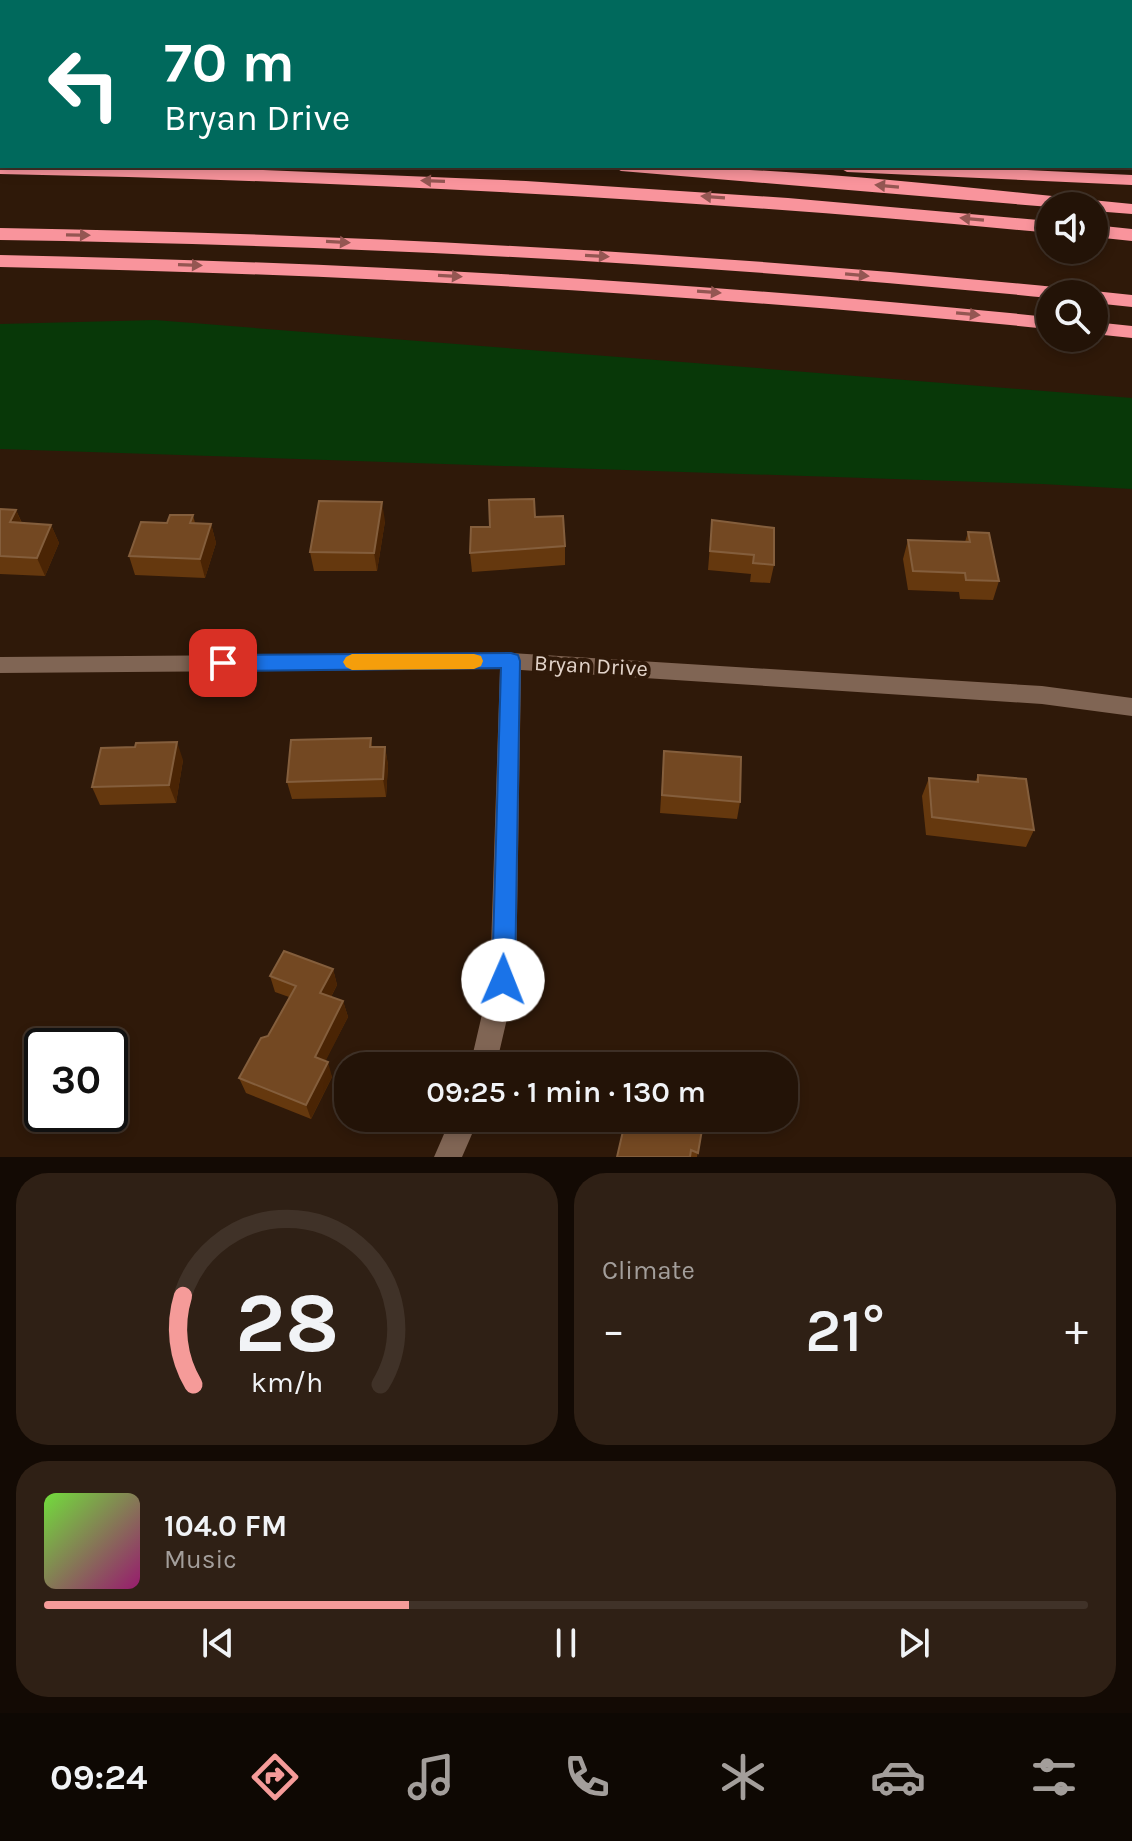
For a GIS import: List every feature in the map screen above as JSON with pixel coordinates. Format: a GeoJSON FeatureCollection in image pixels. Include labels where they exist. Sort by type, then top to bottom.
{"type":"FeatureCollection","features":[{"type":"Feature","properties":{"kind":"highway"},"geometry":{"type":"LineString","coordinates":[[648,168],[891,186],[1132,209]]}},
{"type":"Feature","properties":{"kind":"highway"},"geometry":{"type":"LineString","coordinates":[[833,168],[1132,180]]}},
{"type":"Feature","properties":{"kind":"highway"},"geometry":{"type":"LineString","coordinates":[[0,169],[257,174],[511,184],[770,201],[1036,226]]}},
{"type":"Feature","properties":{"kind":"highway"},"geometry":{"type":"LineString","coordinates":[[1108,232],[1132,235]]}},
{"type":"Feature","properties":{"kind":"highway"},"geometry":{"type":"LineString","coordinates":[[0,234],[233,237],[488,249],[801,270],[1036,291]]}},
{"type":"Feature","properties":{"kind":"highway"},"geometry":{"type":"LineString","coordinates":[[0,261],[237,267],[576,283],[787,298],[1036,322]]}},
{"type":"Feature","properties":{"kind":"highway"},"geometry":{"type":"LineString","coordinates":[[1108,298],[1132,301]]}},
{"type":"Feature","properties":{"kind":"highway"},"geometry":{"type":"LineString","coordinates":[[1108,329],[1132,332]]}},
{"type":"Feature","properties":{"kind":"street","name":"Bryan Drive"},"geometry":{"type":"LineString","coordinates":[[0,665],[511,661],[1042,695],[1132,707]]}},
{"type":"Feature","properties":{"kind":"street"},"geometry":{"type":"LineString","coordinates":[[486,1052],[503,980],[511,661]]}},
{"type":"Feature","properties":{"kind":"street"},"geometry":{"type":"LineString","coordinates":[[448,1157],[459,1132]]}},
{"type":"Feature","properties":{"kind":"green space"},"geometry":{"type":"Polygon","coordinates":[[[155,320],[1132,398],[1132,489],[0,449],[0,324],[155,320]]]}},
{"type":"Feature","properties":{"kind":"building"},"geometry":{"type":"Polygon","coordinates":[[[534,499],[535,517],[563,516],[565,546],[470,553],[471,527],[490,527],[489,500],[534,499]]]}},
{"type":"Feature","properties":{"kind":"building"},"geometry":{"type":"Polygon","coordinates":[[[319,501],[382,502],[374,553],[310,552],[319,501]]]}},
{"type":"Feature","properties":{"kind":"building"},"geometry":{"type":"Polygon","coordinates":[[[0,509],[16,510],[10,522],[51,525],[37,558],[0,556],[0,509]]]}},
{"type":"Feature","properties":{"kind":"building"},"geometry":{"type":"Polygon","coordinates":[[[170,515],[193,515],[190,523],[211,524],[200,559],[129,556],[141,522],[167,523],[170,515]]]}},
{"type":"Feature","properties":{"kind":"building"},"geometry":{"type":"Polygon","coordinates":[[[712,520],[774,528],[774,565],[753,563],[754,555],[710,551],[712,520]]]}},
{"type":"Feature","properties":{"kind":"building"},"geometry":{"type":"Polygon","coordinates":[[[968,532],[989,533],[999,581],[966,580],[965,573],[913,571],[908,540],[970,542],[968,532]]]}},
{"type":"Feature","properties":{"kind":"building"},"geometry":{"type":"Polygon","coordinates":[[[371,738],[370,747],[385,747],[383,779],[287,782],[291,740],[371,738]]]}},
{"type":"Feature","properties":{"kind":"building"},"geometry":{"type":"Polygon","coordinates":[[[177,742],[169,785],[92,787],[101,748],[177,742]]]}},
{"type":"Feature","properties":{"kind":"building"},"geometry":{"type":"Polygon","coordinates":[[[664,751],[741,757],[740,802],[662,795],[664,751]]]}},
{"type":"Feature","properties":{"kind":"building"},"geometry":{"type":"Polygon","coordinates":[[[978,775],[1026,779],[1034,830],[932,817],[929,778],[978,782],[978,775]]]}},
{"type":"Feature","properties":{"kind":"building"},"geometry":{"type":"Polygon","coordinates":[[[284,951],[333,969],[320,993],[343,1001],[315,1057],[328,1062],[306,1105],[239,1078],[261,1038],[268,1036],[296,986],[270,976],[284,951]]]}},
{"type":"Feature","properties":{"kind":"building"},"geometry":{"type":"Polygon","coordinates":[[[623,1132],[702,1132],[698,1153],[691,1150],[690,1157],[617,1157],[623,1132]]]}},
{"type":"Feature","properties":{"kind":"slow traffic"},"geometry":{"type":"LineString","coordinates":[[352,662],[474,661]]}},
{"type":"Feature","properties":{"kind":"route"},"geometry":{"type":"LineString","coordinates":[[223,663],[511,661],[503,980]]}}]}
